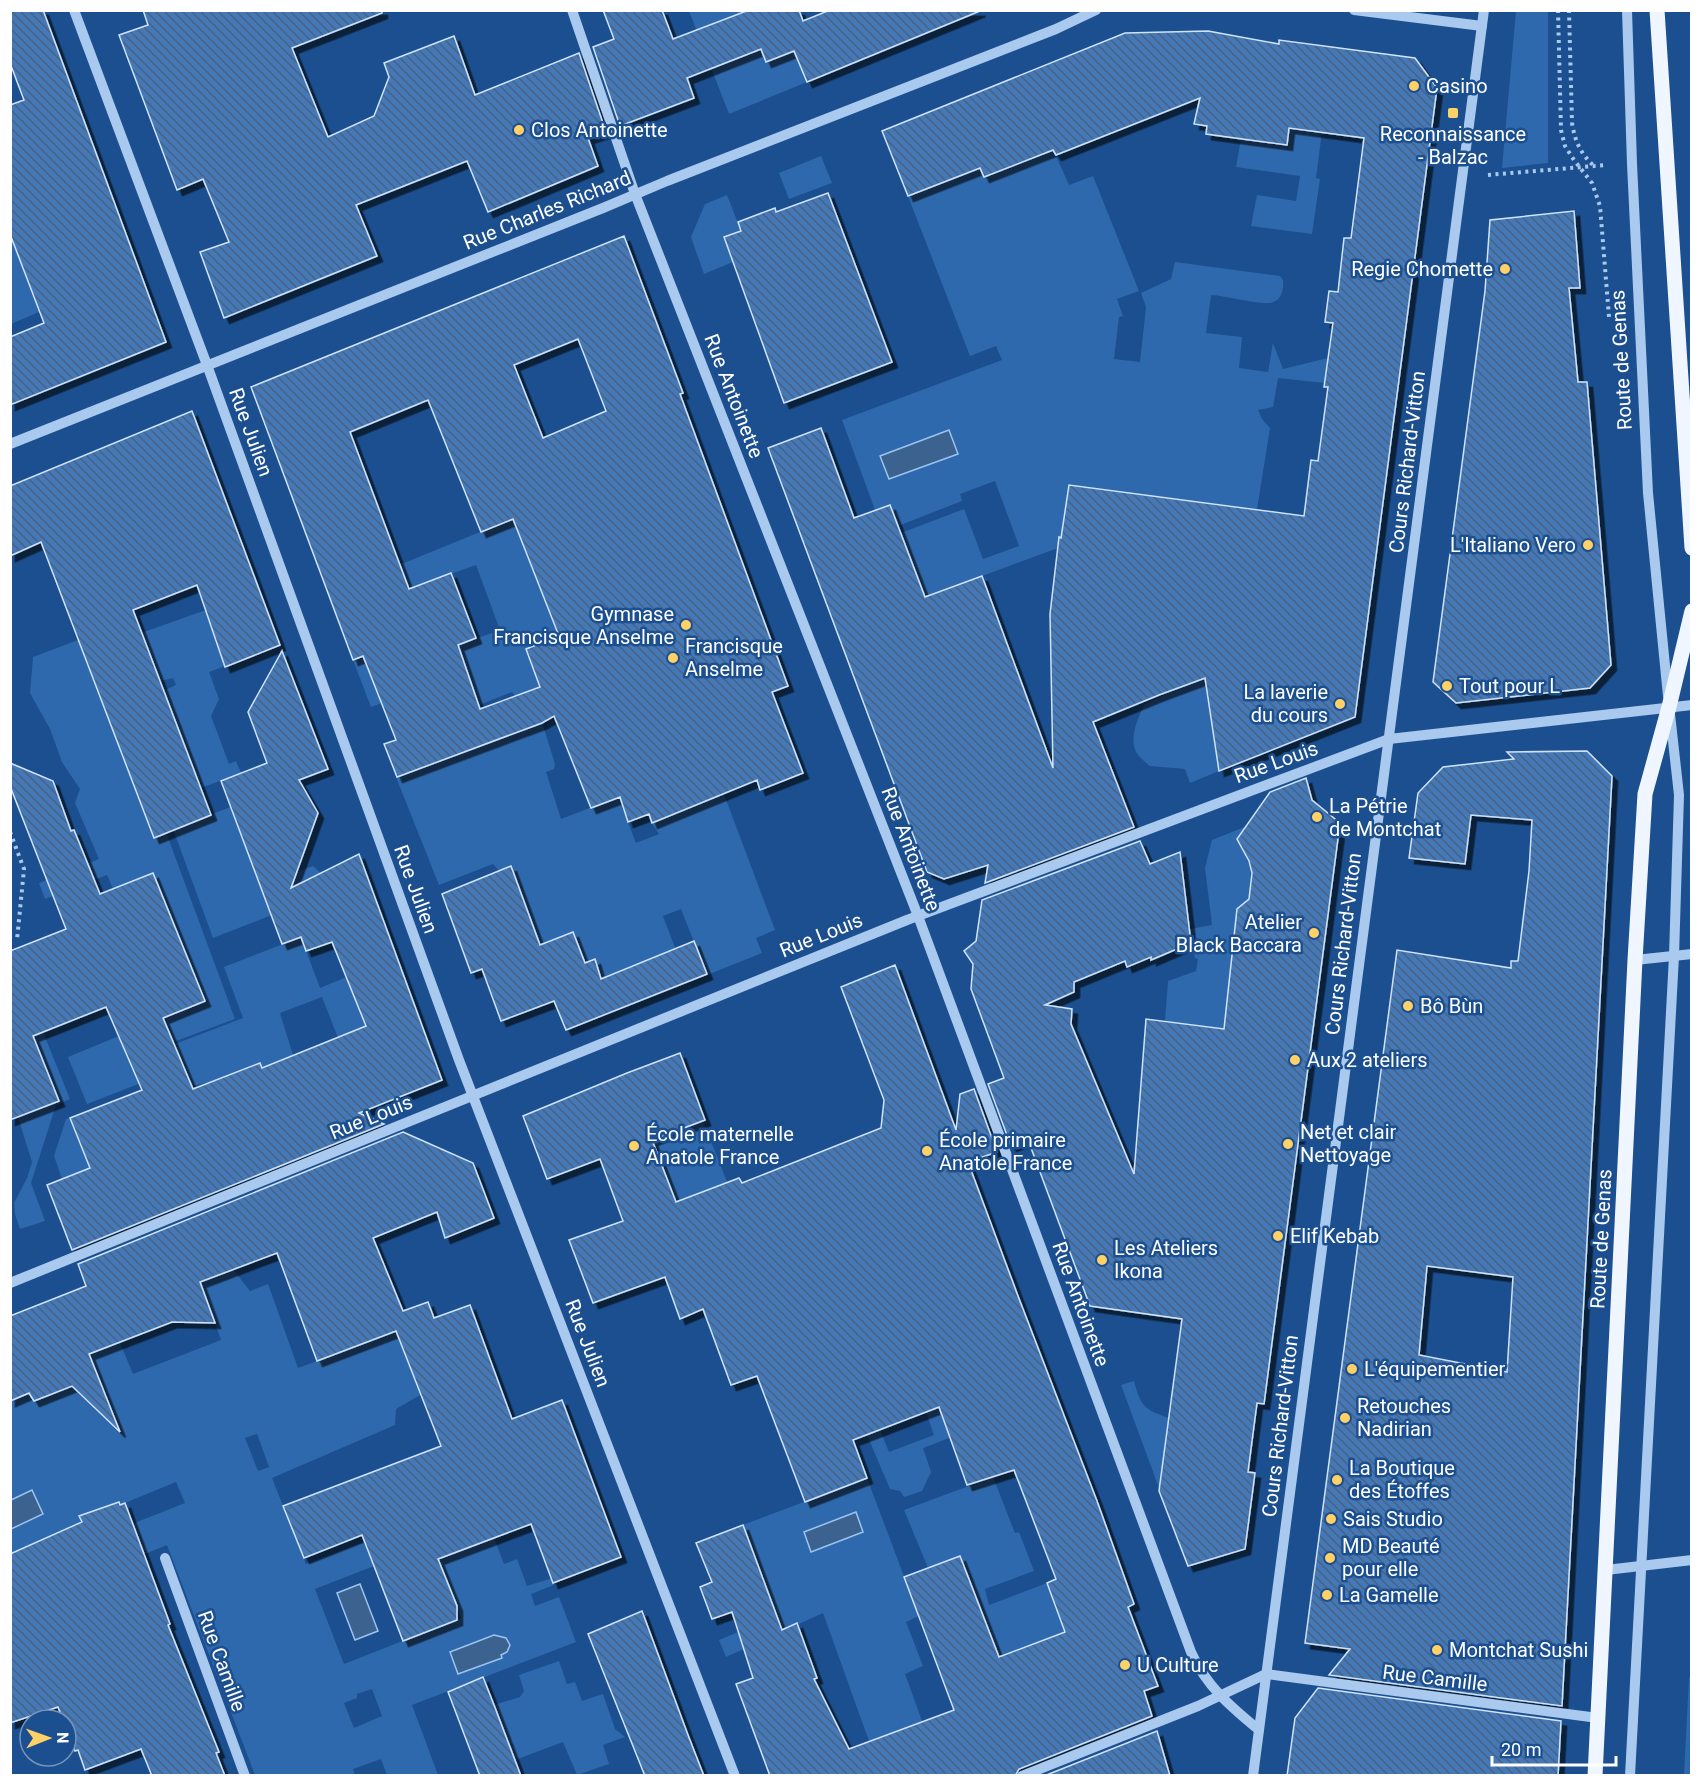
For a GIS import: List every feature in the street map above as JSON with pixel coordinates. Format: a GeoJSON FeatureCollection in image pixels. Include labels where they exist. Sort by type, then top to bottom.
{"type":"FeatureCollection","features":[{"type":"Feature","properties":{"kind":"main road"},"geometry":{"type":"LineString","coordinates":[[1657,10],[1666,174],[1687,383],[1692,548]]}},
{"type":"Feature","properties":{"kind":"main road","name":"Route de Genas"},"geometry":{"type":"LineString","coordinates":[[1595,1776],[1645,794],[1692,610]]}},
{"type":"Feature","properties":{"kind":"street","name":"Rue Julien"},"geometry":{"type":"LineString","coordinates":[[74,10],[207,365],[472,1094],[735,1776]]}},
{"type":"Feature","properties":{"kind":"street","name":"Rue Antoinette"},"geometry":{"type":"LineString","coordinates":[[572,10],[635,194],[918,916],[1191,1652],[1198,1668],[1220,1697],[1259,1730]]}},
{"type":"Feature","properties":{"kind":"street","name":"Rue Charles Richard"},"geometry":{"type":"LineString","coordinates":[[10,444],[635,194],[1056,29],[1096,10]]}},
{"type":"Feature","properties":{"kind":"street"},"geometry":{"type":"LineString","coordinates":[[1354,10],[1482,27]]}},
{"type":"Feature","properties":{"kind":"street","name":"Cours Richard-Vitton"},"geometry":{"type":"LineString","coordinates":[[1253,1776],[1484,10]]}},
{"type":"Feature","properties":{"kind":"street","name":"Route de Genas"},"geometry":{"type":"LineString","coordinates":[[1627,10],[1648,493],[1678,795],[1674,956],[1630,1776]]}},
{"type":"Feature","properties":{"kind":"street","name":"Rue Louis"},"geometry":{"type":"LineString","coordinates":[[10,1283],[472,1094],[918,916],[1389,739],[1692,705]]}},
{"type":"Feature","properties":{"kind":"street"},"geometry":{"type":"LineString","coordinates":[[1635,960],[1692,954]]}},
{"type":"Feature","properties":{"kind":"street","name":"Rue Camille"},"geometry":{"type":"LineString","coordinates":[[165,1558],[245,1776]]}},
{"type":"Feature","properties":{"kind":"street"},"geometry":{"type":"LineString","coordinates":[[1606,1569],[1692,1560]]}},
{"type":"Feature","properties":{"kind":"street"},"geometry":{"type":"LineString","coordinates":[[1022,1776],[1220,1697],[1266,1674]]}},
{"type":"Feature","properties":{"kind":"street","name":"Rue Camille"},"geometry":{"type":"LineString","coordinates":[[1266,1674],[1598,1718]]}},
{"type":"Feature","properties":{"kind":"path"},"geometry":{"type":"LineString","coordinates":[[1569,10],[1572,123],[1575,140],[1582,154],[1593,166]]}},
{"type":"Feature","properties":{"kind":"path"},"geometry":{"type":"LineString","coordinates":[[1486,175],[1616,165]]}},
{"type":"Feature","properties":{"kind":"path"},"geometry":{"type":"LineString","coordinates":[[10,832],[24,869],[17,940]]}},
{"type":"Feature","properties":{"kind":"shaded area"},"geometry":{"type":"Polygon","coordinates":[[[689,11],[742,11],[735,59],[761,49],[766,62],[794,51],[807,82],[729,114],[689,11]]]}},
{"type":"Feature","properties":{"kind":"shaded area"},"geometry":{"type":"Polygon","coordinates":[[[1516,11],[1548,11],[1548,163],[1502,168],[1516,11]]]}},
{"type":"Feature","properties":{"kind":"shaded area"},"geometry":{"type":"Polygon","coordinates":[[[1323,124],[1316,178],[1320,179],[1312,234],[1251,226],[1257,195],[1296,201],[1300,176],[1236,167],[1241,139],[1287,145],[1289,128],[1311,131],[1323,124]]]}},
{"type":"Feature","properties":{"kind":"shaded area"},"geometry":{"type":"Polygon","coordinates":[[[87,128],[91,138],[28,165],[104,245],[127,235],[132,250],[63,278],[41,311],[11,324],[11,155],[28,152],[87,128]]]}},
{"type":"Feature","properties":{"kind":"shaded area"},"geometry":{"type":"Polygon","coordinates":[[[1052,147],[1069,185],[1093,176],[1139,291],[1117,299],[1123,316],[1119,317],[1114,359],[1140,362],[1146,307],[1141,293],[1171,279],[1175,262],[1280,276],[1283,280],[1283,287],[1281,294],[1274,302],[1257,302],[1211,295],[1206,333],[1242,337],[1239,368],[1268,372],[1273,343],[1283,369],[1328,358],[1325,383],[1278,378],[1273,407],[1258,410],[1270,428],[1257,509],[1069,485],[1058,548],[925,597],[901,533],[964,509],[983,559],[1019,546],[995,481],[960,494],[962,501],[898,526],[890,505],[875,510],[842,420],[1002,360],[996,346],[970,356],[908,196],[979,166],[984,177],[1052,147]]]}},
{"type":"Feature","properties":{"kind":"shaded area"},"geometry":{"type":"Polygon","coordinates":[[[821,156],[832,183],[789,199],[779,173],[821,156]]]}},
{"type":"Feature","properties":{"kind":"shaded area"},"geometry":{"type":"Polygon","coordinates":[[[727,195],[741,231],[724,237],[733,262],[704,274],[691,237],[705,204],[727,195]]]}},
{"type":"Feature","properties":{"kind":"shaded area"},"geometry":{"type":"Polygon","coordinates":[[[949,430],[958,454],[889,479],[880,456],[949,430]]]}},
{"type":"Feature","properties":{"kind":"shaded area"},"geometry":{"type":"Polygon","coordinates":[[[514,518],[559,636],[526,649],[552,718],[542,722],[555,764],[554,769],[546,772],[561,819],[618,797],[636,843],[659,834],[652,823],[688,809],[685,801],[722,789],[775,930],[756,938],[762,953],[707,975],[681,909],[663,916],[688,982],[664,991],[651,959],[613,974],[603,985],[595,959],[585,963],[573,932],[540,945],[511,866],[499,871],[493,864],[439,885],[396,777],[527,728],[515,696],[512,692],[479,705],[467,672],[371,707],[353,660],[367,655],[450,648],[500,630],[476,565],[408,589],[399,565],[514,518]]]}},
{"type":"Feature","properties":{"kind":"shaded area"},"geometry":{"type":"Polygon","coordinates":[[[206,610],[225,666],[209,672],[219,699],[211,716],[229,764],[236,761],[241,773],[201,788],[163,691],[176,685],[173,678],[160,681],[141,633],[206,610]]]}},
{"type":"Feature","properties":{"kind":"shaded area"},"geometry":{"type":"Polygon","coordinates":[[[1155,626],[1254,638],[1220,701],[1209,703],[1219,771],[1190,783],[1185,769],[1150,766],[1139,756],[1134,746],[1135,728],[1144,705],[1176,689],[1155,626]]]}},
{"type":"Feature","properties":{"kind":"shaded area"},"geometry":{"type":"Polygon","coordinates":[[[78,640],[154,837],[166,832],[235,1019],[168,1044],[177,1069],[87,1104],[68,1057],[204,1001],[153,874],[113,889],[107,875],[45,899],[39,883],[99,859],[75,803],[80,789],[62,762],[50,729],[30,693],[33,657],[78,640]]]}},
{"type":"Feature","properties":{"kind":"shaded area"},"geometry":{"type":"Polygon","coordinates":[[[233,806],[247,843],[245,845],[263,885],[313,866],[325,877],[290,908],[213,938],[173,829],[233,806]]]}},
{"type":"Feature","properties":{"kind":"shaded area"},"geometry":{"type":"Polygon","coordinates":[[[1247,826],[1237,839],[1250,868],[1249,899],[1239,907],[1224,1029],[1165,1021],[1168,981],[1196,971],[1198,959],[1195,958],[1190,929],[1212,925],[1205,868],[1212,840],[1247,826]]]}},
{"type":"Feature","properties":{"kind":"shaded area"},"geometry":{"type":"Polygon","coordinates":[[[301,937],[320,988],[356,973],[378,1032],[342,1048],[322,997],[280,1013],[293,1055],[262,1068],[259,1063],[214,1081],[192,1086],[175,1044],[243,1018],[224,967],[301,937]]]}},
{"type":"Feature","properties":{"kind":"shaded area"},"geometry":{"type":"Polygon","coordinates":[[[43,1032],[70,1099],[56,1105],[31,1183],[45,1221],[20,1229],[14,1203],[27,1178],[32,1162],[18,1117],[57,1097],[33,1037],[43,1032]]]}},
{"type":"Feature","properties":{"kind":"shaded area"},"geometry":{"type":"Polygon","coordinates":[[[70,1118],[90,1168],[62,1179],[54,1156],[66,1119],[70,1118]]]}},
{"type":"Feature","properties":{"kind":"shaded area"},"geometry":{"type":"Polygon","coordinates":[[[703,1121],[727,1182],[676,1202],[652,1140],[703,1121]]]}},
{"type":"Feature","properties":{"kind":"shaded area"},"geometry":{"type":"Polygon","coordinates":[[[233,1269],[250,1291],[268,1284],[298,1368],[396,1332],[422,1394],[396,1409],[395,1425],[272,1478],[306,1564],[364,1542],[374,1566],[315,1589],[344,1664],[461,1618],[438,1559],[494,1538],[504,1564],[517,1559],[527,1586],[552,1578],[554,1585],[531,1594],[535,1606],[559,1597],[576,1642],[412,1705],[438,1775],[387,1775],[381,1759],[353,1769],[355,1775],[255,1775],[167,1545],[52,1592],[11,1554],[11,1401],[29,1393],[34,1401],[72,1386],[79,1393],[86,1392],[89,1355],[67,1293],[95,1282],[133,1374],[221,1340],[200,1282],[233,1269]],[[257,1434],[245,1438],[258,1471],[269,1467],[257,1434]],[[176,1482],[120,1505],[118,1502],[80,1516],[89,1541],[185,1503],[176,1482]],[[372,1689],[357,1694],[357,1698],[344,1703],[354,1728],[382,1716],[372,1689]]]}},
{"type":"Feature","properties":{"kind":"shaded area"},"geometry":{"type":"Polygon","coordinates":[[[1134,1381],[1144,1405],[1169,1418],[1159,1488],[1121,1385],[1134,1381]]]}},
{"type":"Feature","properties":{"kind":"shaded area"},"geometry":{"type":"Polygon","coordinates":[[[943,1406],[952,1437],[923,1448],[931,1472],[922,1491],[904,1497],[900,1491],[890,1489],[867,1435],[880,1430],[889,1452],[934,1435],[926,1412],[943,1406]]]}},
{"type":"Feature","properties":{"kind":"shaded area"},"geometry":{"type":"Polygon","coordinates":[[[993,1477],[1015,1533],[1019,1532],[1034,1571],[985,1589],[989,1605],[1047,1583],[1065,1631],[998,1658],[960,1556],[928,1568],[904,1510],[993,1477]]]}},
{"type":"Feature","properties":{"kind":"shaded area"},"geometry":{"type":"Polygon","coordinates":[[[867,1478],[919,1616],[906,1622],[923,1666],[905,1674],[922,1721],[869,1741],[823,1613],[726,1657],[719,1640],[755,1625],[749,1606],[770,1598],[743,1525],[867,1478]]]}},
{"type":"Feature","properties":{"kind":"shaded area"},"geometry":{"type":"Polygon","coordinates":[[[32,1490],[43,1514],[11,1529],[11,1500],[32,1490]]]}},
{"type":"Feature","properties":{"kind":"shaded area"},"geometry":{"type":"Polygon","coordinates":[[[856,1512],[863,1532],[811,1552],[804,1532],[856,1512]]]}},
{"type":"Feature","properties":{"kind":"shaded area"},"geometry":{"type":"Polygon","coordinates":[[[360,1584],[378,1631],[355,1640],[337,1593],[360,1584]]]}},
{"type":"Feature","properties":{"kind":"shaded area"},"geometry":{"type":"Polygon","coordinates":[[[494,1635],[506,1638],[510,1645],[507,1652],[501,1655],[502,1658],[458,1674],[450,1652],[494,1635]]]}},
{"type":"Feature","properties":{"kind":"shaded area"},"geometry":{"type":"Polygon","coordinates":[[[559,1661],[567,1684],[575,1682],[582,1701],[603,1694],[615,1729],[625,1737],[603,1745],[609,1764],[577,1775],[563,1742],[515,1760],[494,1705],[520,1697],[524,1691],[519,1675],[559,1661]]]}},
{"type":"Feature","properties":{"kind":"shaded area"},"geometry":{"type":"Polygon","coordinates":[[[1691,1677],[1691,1775],[1684,1775],[1689,1678],[1691,1677]]]}},
{"type":"Feature","properties":{"kind":"building"},"geometry":{"type":"Polygon","coordinates":[[[10,10],[43,10],[166,342],[10,405],[10,337],[44,323],[10,234],[10,105],[24,100],[10,63],[10,10]]]}},
{"type":"Feature","properties":{"kind":"building"},"geometry":{"type":"Polygon","coordinates":[[[143,10],[382,10],[382,13],[292,48],[328,137],[374,116],[389,77],[384,63],[454,36],[475,95],[579,53],[606,132],[588,138],[598,166],[488,212],[467,161],[356,205],[377,256],[224,318],[200,252],[229,242],[203,179],[177,190],[119,35],[148,25],[143,10]]]}},
{"type":"Feature","properties":{"kind":"building"},"geometry":{"type":"Polygon","coordinates":[[[603,10],[662,10],[673,39],[749,10],[799,10],[803,21],[830,10],[980,11],[807,82],[794,51],[766,62],[761,49],[687,78],[694,98],[620,126],[593,47],[614,39],[603,10]]]}},
{"type":"Feature","properties":{"kind":"building"},"geometry":{"type":"Polygon","coordinates":[[[1208,31],[1279,44],[1279,40],[1415,58],[1437,88],[1355,717],[1219,771],[1205,678],[1159,695],[1093,722],[1134,827],[985,883],[988,865],[944,879],[927,872],[768,448],[821,428],[854,518],[890,505],[925,597],[982,576],[1053,768],[1050,614],[1059,537],[1061,538],[1069,485],[1304,516],[1311,460],[1318,461],[1328,387],[1324,387],[1333,323],[1325,322],[1329,291],[1338,292],[1344,238],[1351,238],[1364,138],[1289,128],[1287,145],[1206,134],[1207,126],[1194,124],[1200,98],[1056,155],[1053,150],[984,177],[980,168],[908,196],[882,131],[1125,33],[1208,31]]]}},
{"type":"Feature","properties":{"kind":"building"},"geometry":{"type":"Polygon","coordinates":[[[828,193],[892,362],[784,403],[724,237],[741,231],[738,222],[775,208],[776,212],[828,193]]]}},
{"type":"Feature","properties":{"kind":"building"},"geometry":{"type":"Polygon","coordinates":[[[1574,211],[1580,288],[1569,288],[1578,382],[1587,382],[1611,665],[1590,688],[1456,703],[1433,682],[1485,291],[1490,220],[1574,211]]]}},
{"type":"Feature","properties":{"kind":"building"},"geometry":{"type":"Polygon","coordinates":[[[624,236],[788,686],[772,692],[803,773],[760,790],[757,780],[652,823],[649,814],[628,822],[620,797],[591,808],[554,716],[542,723],[397,777],[384,744],[396,740],[363,656],[353,660],[251,387],[624,236]],[[578,339],[514,365],[543,438],[606,411],[578,339]],[[428,400],[350,432],[409,589],[451,573],[476,638],[458,645],[480,709],[540,687],[526,649],[559,636],[513,519],[481,532],[428,400]]]}},
{"type":"Feature","properties":{"kind":"building"},"geometry":{"type":"Polygon","coordinates":[[[192,411],[280,645],[225,667],[197,585],[133,610],[211,815],[154,838],[41,542],[10,556],[10,486],[192,411]]]}},
{"type":"Feature","properties":{"kind":"building"},"geometry":{"type":"Polygon","coordinates":[[[282,651],[328,769],[299,780],[318,813],[291,888],[359,854],[442,1080],[359,1113],[384,1124],[72,1250],[47,1185],[90,1168],[70,1118],[142,1090],[106,1007],[33,1036],[59,1101],[10,1120],[10,951],[66,929],[10,786],[10,763],[53,781],[71,831],[74,830],[100,894],[153,873],[205,1001],[163,1018],[193,1089],[260,1063],[262,1068],[366,1026],[332,942],[306,951],[301,937],[282,944],[221,781],[267,763],[248,712],[282,651]]]}},
{"type":"Feature","properties":{"kind":"building"},"geometry":{"type":"Polygon","coordinates":[[[1587,751],[1612,776],[1562,1706],[1329,1675],[1350,1649],[1305,1643],[1397,950],[1511,968],[1511,961],[1518,961],[1529,871],[1532,820],[1471,815],[1465,864],[1409,858],[1418,793],[1443,767],[1514,759],[1507,752],[1587,751]],[[1427,1266],[1419,1355],[1507,1372],[1513,1277],[1427,1266]]]}},
{"type":"Feature","properties":{"kind":"building"},"geometry":{"type":"Polygon","coordinates":[[[1306,778],[1312,800],[1340,823],[1264,1404],[1257,1403],[1248,1472],[1255,1473],[1245,1549],[1188,1566],[1159,1491],[1182,1319],[1090,1306],[1028,1140],[1011,1146],[988,1084],[1004,1078],[971,989],[973,964],[964,951],[976,941],[982,900],[1140,841],[1150,864],[1180,852],[1191,943],[1151,960],[1151,957],[1127,967],[1125,961],[1074,982],[1074,992],[1045,1005],[1072,1009],[1071,1024],[1134,1174],[1146,1019],[1224,1029],[1237,909],[1249,899],[1252,873],[1249,861],[1237,839],[1270,792],[1306,778]]]}},
{"type":"Feature","properties":{"kind":"building"},"geometry":{"type":"Polygon","coordinates":[[[511,866],[540,945],[573,932],[585,963],[595,959],[601,979],[694,941],[707,974],[566,1030],[554,1001],[501,1021],[482,969],[471,973],[442,894],[511,866]]]}},
{"type":"Feature","properties":{"kind":"building"},"geometry":{"type":"Polygon","coordinates":[[[895,965],[956,1130],[960,1094],[974,1089],[997,1152],[968,1162],[1097,1501],[1134,1604],[1128,1607],[1158,1686],[1144,1691],[1152,1716],[1019,1769],[1015,1776],[770,1776],[736,1684],[753,1678],[732,1612],[712,1619],[700,1587],[712,1582],[696,1543],[743,1525],[782,1630],[797,1623],[817,1678],[814,1679],[849,1749],[954,1710],[904,1577],[960,1556],[999,1657],[1065,1632],[1047,1583],[1056,1579],[1014,1470],[967,1485],[939,1407],[853,1440],[867,1478],[805,1502],[757,1376],[731,1385],[703,1309],[680,1319],[665,1277],[593,1303],[569,1240],[623,1221],[600,1159],[547,1179],[523,1116],[680,1053],[705,1120],[652,1140],[676,1202],[739,1178],[742,1183],[881,1128],[884,1100],[841,987],[895,965]]]}},
{"type":"Feature","properties":{"kind":"building"},"geometry":{"type":"Polygon","coordinates":[[[403,1132],[473,1163],[494,1218],[445,1238],[437,1212],[373,1238],[403,1311],[428,1302],[434,1318],[470,1305],[512,1419],[562,1400],[621,1557],[553,1583],[531,1524],[438,1559],[457,1606],[457,1620],[403,1641],[362,1535],[304,1558],[283,1506],[441,1446],[396,1331],[317,1361],[277,1253],[200,1282],[215,1323],[172,1322],[89,1354],[120,1432],[72,1386],[34,1401],[29,1393],[10,1401],[10,1316],[86,1286],[78,1264],[403,1132]]]}},
{"type":"Feature","properties":{"kind":"building"},"geometry":{"type":"Polygon","coordinates":[[[119,1502],[120,1505],[125,1503],[170,1624],[168,1625],[219,1752],[216,1753],[225,1776],[152,1776],[141,1749],[85,1770],[78,1750],[78,1708],[18,1708],[18,1720],[10,1723],[10,1554],[82,1522],[79,1516],[119,1502]]]}},
{"type":"Feature","properties":{"kind":"building"},"geometry":{"type":"Polygon","coordinates":[[[642,1611],[704,1776],[645,1776],[588,1634],[642,1611]]]}},
{"type":"Feature","properties":{"kind":"building"},"geometry":{"type":"Polygon","coordinates":[[[483,1677],[521,1776],[480,1776],[448,1692],[483,1677]]]}},
{"type":"Feature","properties":{"kind":"building"},"geometry":{"type":"Polygon","coordinates":[[[1318,1688],[1561,1721],[1558,1776],[1287,1776],[1295,1718],[1318,1688]]]}},
{"type":"Feature","properties":{"kind":"building"},"geometry":{"type":"Polygon","coordinates":[[[1157,1731],[1170,1776],[1044,1776],[1157,1731]]]}},
{"type":"Feature","properties":{"kind":"place","name":"Casino"},"geometry":{"type":"Point","coordinates":[1414,86]}},
{"type":"Feature","properties":{"kind":"place","name":"Reconnaissance - Balzac"},"geometry":{"type":"Point","coordinates":[1453,113]}},
{"type":"Feature","properties":{"kind":"place","name":"Clos Antoinette"},"geometry":{"type":"Point","coordinates":[519,130]}},
{"type":"Feature","properties":{"kind":"place","name":"Regie Chomette"},"geometry":{"type":"Point","coordinates":[1505,269]}},
{"type":"Feature","properties":{"kind":"place","name":"L'Italiano Vero"},"geometry":{"type":"Point","coordinates":[1588,545]}},
{"type":"Feature","properties":{"kind":"place","name":"Gymnase Francisque Anselme"},"geometry":{"type":"Point","coordinates":[686,625]}},
{"type":"Feature","properties":{"kind":"place","name":"Francisque Anselme"},"geometry":{"type":"Point","coordinates":[673,658]}},
{"type":"Feature","properties":{"kind":"place","name":"Tout pour L"},"geometry":{"type":"Point","coordinates":[1447,686]}},
{"type":"Feature","properties":{"kind":"place","name":"La laverie du cours"},"geometry":{"type":"Point","coordinates":[1340,704]}},
{"type":"Feature","properties":{"kind":"place","name":"La Pétrie de Montchat"},"geometry":{"type":"Point","coordinates":[1317,817]}},
{"type":"Feature","properties":{"kind":"place","name":"Atelier Black Baccara"},"geometry":{"type":"Point","coordinates":[1314,933]}},
{"type":"Feature","properties":{"kind":"place","name":"Bô Bùn"},"geometry":{"type":"Point","coordinates":[1408,1006]}},
{"type":"Feature","properties":{"kind":"place","name":"Aux 2 ateliers"},"geometry":{"type":"Point","coordinates":[1295,1060]}},
{"type":"Feature","properties":{"kind":"place","name":"Net et clair Nettoyage"},"geometry":{"type":"Point","coordinates":[1288,1144]}},
{"type":"Feature","properties":{"kind":"place","name":"École maternelle Anatole France"},"geometry":{"type":"Point","coordinates":[634,1146]}},
{"type":"Feature","properties":{"kind":"place","name":"École primaire Anatole France"},"geometry":{"type":"Point","coordinates":[927,1151]}},
{"type":"Feature","properties":{"kind":"place","name":"Elif Kebab"},"geometry":{"type":"Point","coordinates":[1278,1236]}},
{"type":"Feature","properties":{"kind":"place","name":"Les Ateliers Ikona"},"geometry":{"type":"Point","coordinates":[1102,1260]}},
{"type":"Feature","properties":{"kind":"place","name":"L'équipementier"},"geometry":{"type":"Point","coordinates":[1352,1369]}},
{"type":"Feature","properties":{"kind":"place","name":"Retouches Nadirian"},"geometry":{"type":"Point","coordinates":[1345,1418]}},
{"type":"Feature","properties":{"kind":"place","name":"La Boutique des Étoffes"},"geometry":{"type":"Point","coordinates":[1337,1480]}},
{"type":"Feature","properties":{"kind":"place","name":"Sais Studio"},"geometry":{"type":"Point","coordinates":[1331,1519]}},
{"type":"Feature","properties":{"kind":"place","name":"MD Beauté pour elle"},"geometry":{"type":"Point","coordinates":[1330,1558]}},
{"type":"Feature","properties":{"kind":"place","name":"La Gamelle"},"geometry":{"type":"Point","coordinates":[1327,1595]}},
{"type":"Feature","properties":{"kind":"place","name":"Montchat Sushi"},"geometry":{"type":"Point","coordinates":[1437,1650]}},
{"type":"Feature","properties":{"kind":"place","name":"U Culture"},"geometry":{"type":"Point","coordinates":[1125,1665]}}]}
